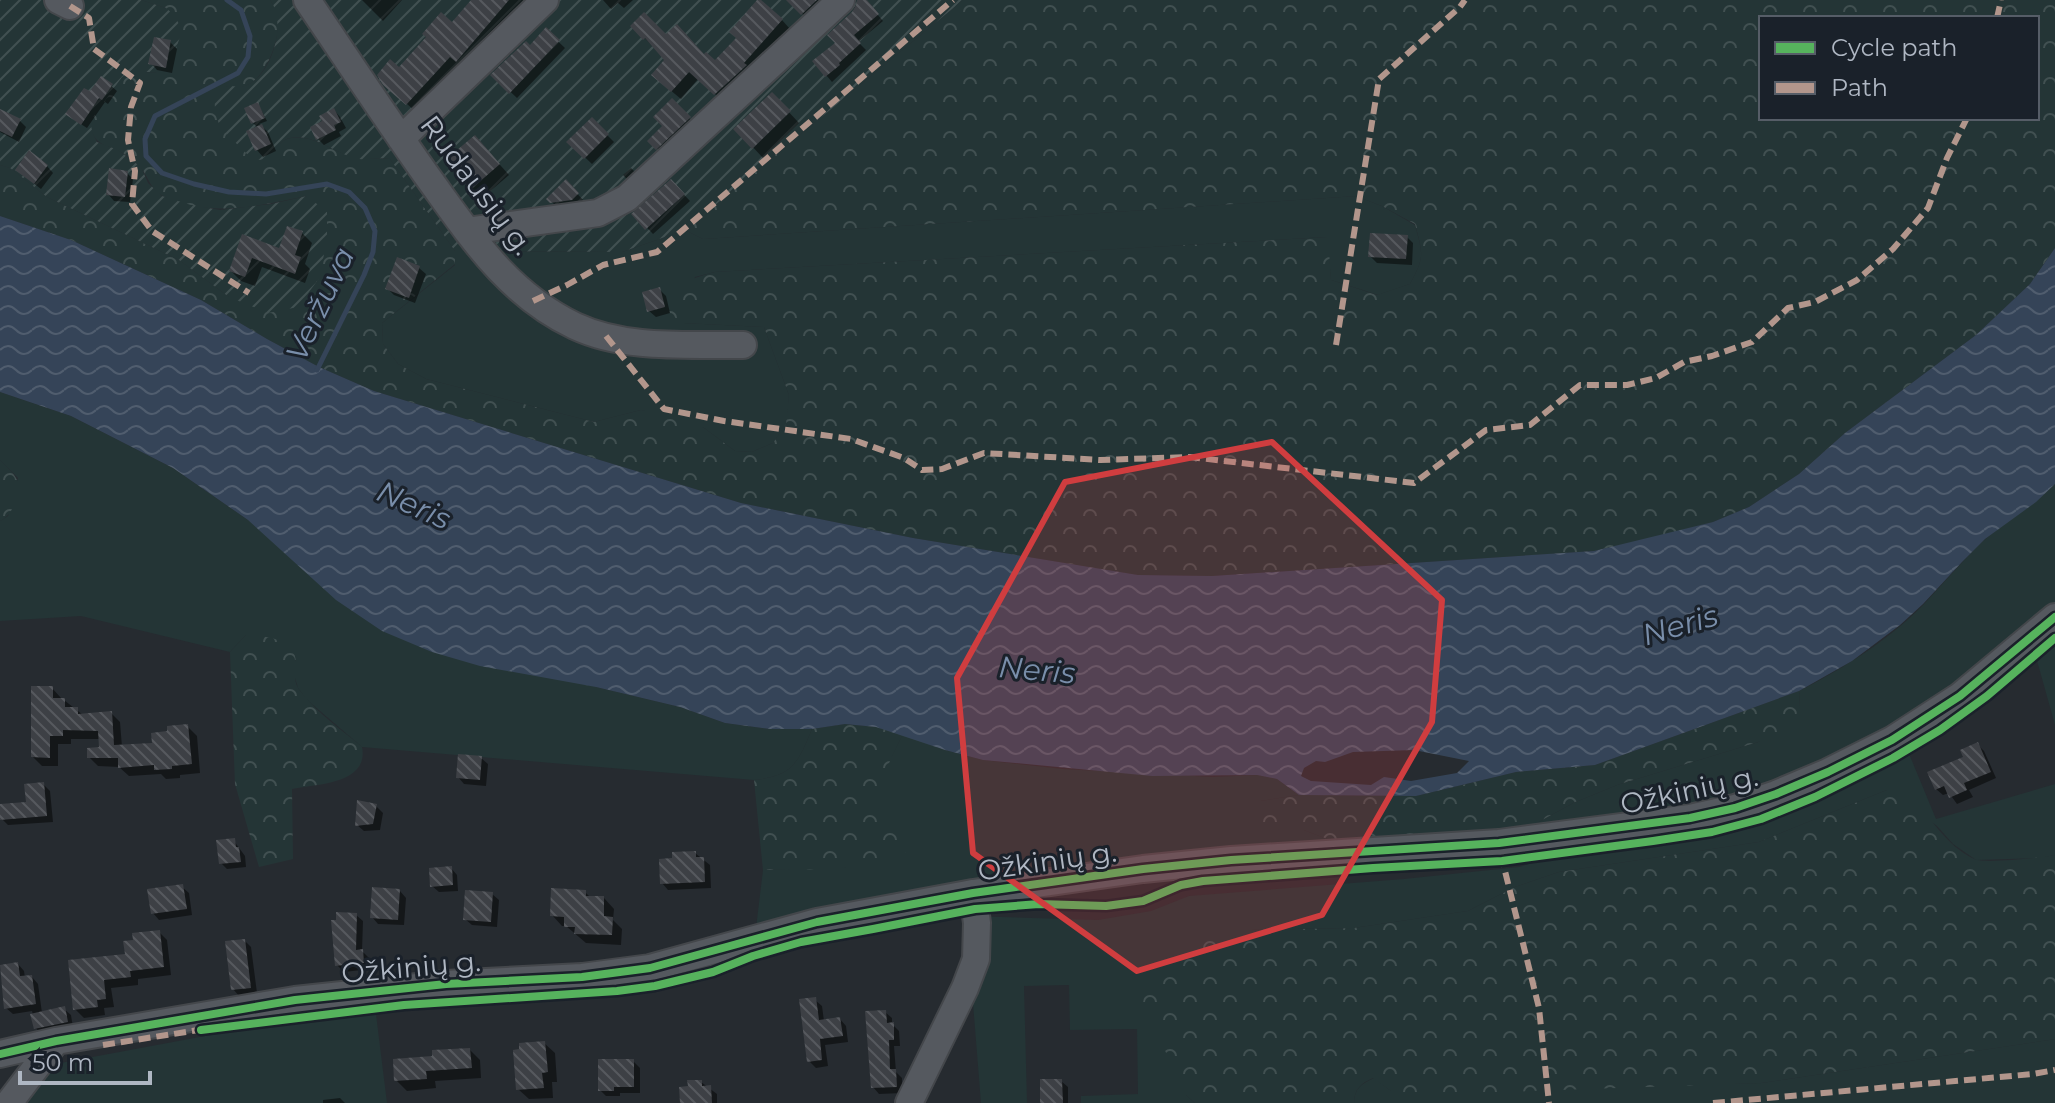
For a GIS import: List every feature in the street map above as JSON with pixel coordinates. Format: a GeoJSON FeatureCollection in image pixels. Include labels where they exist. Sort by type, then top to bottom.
{"type":"FeatureCollection","features":[{"type":"Feature","properties":{"kind":"street","name":"Rudausių g."},"geometry":{"type":"LineString","coordinates":[[307,0],[467,231],[508,281],[533,301],[575,326],[606,336],[646,343],[743,345]]}},
{"type":"Feature","properties":{"kind":"street"},"geometry":{"type":"LineString","coordinates":[[401,139],[545,0]]}},
{"type":"Feature","properties":{"kind":"street"},"geometry":{"type":"LineString","coordinates":[[467,231],[598,213],[627,198],[841,0]]}},
{"type":"Feature","properties":{"kind":"street","name":"Ožkinių g."},"geometry":{"type":"LineString","coordinates":[[0,1054],[56,1041],[295,1000],[446,984],[582,977],[650,968],[817,922],[973,893],[1143,869],[1231,860],[1499,843],[1690,818],[1735,808],[1776,794],[1892,740],[1960,696],[2055,617]]}},
{"type":"Feature","properties":{"kind":"street"},"geometry":{"type":"LineString","coordinates":[[909,1103],[976,959],[977,923],[973,893]]}},
{"type":"Feature","properties":{"kind":"street"},"geometry":{"type":"LineString","coordinates":[[9,1103],[56,1041]]}},
{"type":"Feature","properties":{"kind":"highlighted area"},"geometry":{"type":"Polygon","coordinates":[[[1272,442],[1442,600],[1432,722],[1322,915],[1137,971],[973,853],[957,678],[1065,482],[1272,442]]]}},
{"type":"Feature","properties":{"kind":"green space"},"geometry":{"type":"Polygon","coordinates":[[[0,0],[141,0],[166,8],[174,15],[179,24],[180,37],[171,63],[166,70],[129,72],[122,77],[93,117],[93,134],[97,142],[118,150],[141,167],[148,183],[162,196],[220,210],[307,196],[327,212],[327,237],[320,277],[298,307],[268,313],[229,297],[179,260],[47,197],[10,168],[0,165],[0,0]]]}},
{"type":"Feature","properties":{"kind":"green space"},"geometry":{"type":"Polygon","coordinates":[[[141,0],[270,0],[277,11],[278,30],[267,64],[261,74],[245,86],[226,86],[260,160],[291,138],[308,139],[358,158],[390,159],[455,251],[455,264],[382,323],[383,344],[398,364],[426,379],[594,422],[641,410],[680,416],[704,428],[735,451],[752,452],[773,443],[786,424],[789,395],[764,327],[683,323],[670,314],[667,302],[678,289],[693,279],[715,272],[1328,237],[1331,280],[1377,295],[1410,284],[1415,275],[1421,255],[1415,224],[1356,196],[703,239],[685,230],[963,0],[2055,0],[2055,248],[2030,284],[1976,335],[1845,433],[1799,474],[1749,507],[1713,522],[1595,551],[1212,576],[1138,575],[913,538],[741,503],[374,391],[319,367],[201,300],[71,240],[0,216],[0,165],[10,168],[47,197],[179,260],[229,297],[307,196],[235,208],[216,208],[180,203],[158,193],[137,164],[103,145],[91,129],[96,111],[123,76],[133,72],[157,72],[166,8],[141,0]]]}},
{"type":"Feature","properties":{"kind":"green space"},"geometry":{"type":"Polygon","coordinates":[[[270,0],[963,0],[685,230],[622,252],[455,251],[390,159],[359,159],[317,141],[299,137],[284,140],[264,158],[253,158],[220,126],[215,99],[223,87],[247,85],[264,70],[275,46],[277,33],[275,9],[270,0]]]}},
{"type":"Feature","properties":{"kind":"green space"},"geometry":{"type":"Polygon","coordinates":[[[1356,196],[1382,206],[1415,225],[1421,255],[1410,284],[1378,295],[1331,280],[1327,237],[715,272],[695,277],[684,323],[764,327],[789,395],[787,424],[773,443],[752,452],[735,451],[704,428],[641,410],[594,422],[426,379],[398,364],[383,344],[382,323],[455,265],[455,251],[622,252],[685,230],[703,239],[1356,196]]]}},
{"type":"Feature","properties":{"kind":"green space"},"geometry":{"type":"Polygon","coordinates":[[[0,392],[71,416],[173,468],[248,520],[596,687],[680,707],[725,723],[770,729],[812,729],[807,741],[798,759],[786,771],[754,780],[362,747],[306,699],[294,675],[296,660],[246,635],[230,652],[81,616],[0,621],[0,521],[8,516],[18,478],[0,460],[0,392]]]}},
{"type":"Feature","properties":{"kind":"green space"},"geometry":{"type":"Polygon","coordinates":[[[0,460],[18,481],[19,492],[11,511],[0,521],[0,460]]]}},
{"type":"Feature","properties":{"kind":"green space"},"geometry":{"type":"Polygon","coordinates":[[[2055,484],[2055,605],[1943,695],[1903,721],[1817,768],[1713,802],[1526,829],[1573,803],[1617,785],[1758,742],[1800,707],[1799,691],[1849,663],[1896,630],[1983,541],[2055,484]]]}},
{"type":"Feature","properties":{"kind":"green space"},"geometry":{"type":"Polygon","coordinates":[[[246,635],[277,640],[290,648],[296,662],[295,681],[298,688],[322,714],[362,747],[362,759],[350,775],[292,789],[293,859],[259,867],[235,784],[230,652],[246,635]]]}},
{"type":"Feature","properties":{"kind":"green space"},"geometry":{"type":"Polygon","coordinates":[[[2055,642],[2055,725],[2036,657],[2055,642]]]}},
{"type":"Feature","properties":{"kind":"green space"},"geometry":{"type":"Polygon","coordinates":[[[1799,691],[1800,707],[1790,727],[1758,742],[1617,785],[1573,803],[1526,829],[1335,842],[1304,830],[1279,830],[1263,825],[1258,817],[1261,801],[1299,795],[1416,796],[1516,772],[1595,765],[1799,691]]]}},
{"type":"Feature","properties":{"kind":"green space"},"geometry":{"type":"Polygon","coordinates":[[[845,724],[877,727],[903,734],[883,781],[879,812],[900,828],[906,852],[857,866],[763,870],[754,780],[778,775],[792,766],[803,751],[812,729],[845,724]]]}},
{"type":"Feature","properties":{"kind":"green space"},"geometry":{"type":"Polygon","coordinates":[[[903,734],[983,760],[1063,769],[1213,777],[1257,775],[1277,779],[1299,795],[1261,801],[1279,830],[1304,830],[1335,842],[999,877],[860,900],[756,928],[763,870],[846,867],[879,812],[878,796],[883,773],[903,734]]]}},
{"type":"Feature","properties":{"kind":"green space"},"geometry":{"type":"Polygon","coordinates":[[[1905,744],[1936,819],[2055,784],[2055,855],[1976,860],[1953,844],[1937,826],[1887,790],[1759,842],[1559,872],[1515,887],[1468,911],[1354,928],[1250,930],[1186,1095],[1195,1103],[1081,1103],[1081,1096],[1138,1094],[1137,1029],[1070,1030],[1069,985],[1024,986],[1027,1103],[981,1103],[966,916],[1098,920],[1151,911],[1189,896],[1519,867],[1905,744]]]}},
{"type":"Feature","properties":{"kind":"green space"},"geometry":{"type":"Polygon","coordinates":[[[1887,790],[1909,791],[1946,838],[1974,859],[2001,861],[2055,855],[2055,1039],[1761,1083],[1415,1095],[1391,1091],[1373,1078],[1359,1087],[1354,1103],[1195,1103],[1186,1095],[1143,1004],[1145,977],[1161,956],[1194,942],[1250,930],[1354,928],[1468,911],[1515,887],[1559,872],[1759,842],[1887,790]]]}},
{"type":"Feature","properties":{"kind":"green space"},"geometry":{"type":"Polygon","coordinates":[[[376,1014],[387,1103],[17,1103],[25,1102],[55,1064],[248,1028],[376,1014]]]}},
{"type":"Feature","properties":{"kind":"green space"},"geometry":{"type":"Polygon","coordinates":[[[2055,1039],[2055,1103],[1354,1103],[1359,1088],[1374,1078],[1391,1091],[1761,1083],[2055,1039]]]}},
{"type":"Feature","properties":{"kind":"water","name":"Neris"},"geometry":{"type":"Polygon","coordinates":[[[0,216],[71,240],[201,300],[319,367],[374,391],[741,503],[913,538],[1138,575],[1212,576],[1594,551],[1713,522],[1749,507],[1799,474],[1845,433],[1976,335],[2030,284],[2055,248],[2055,484],[2036,502],[1985,539],[1900,625],[1852,661],[1799,691],[1595,765],[1516,772],[1416,796],[1299,795],[1277,779],[1257,775],[1152,776],[983,760],[876,727],[845,724],[812,729],[770,729],[725,723],[680,707],[596,687],[480,666],[432,652],[382,631],[336,600],[248,520],[173,468],[71,416],[0,392],[0,216]],[[1414,750],[1353,752],[1325,762],[1316,761],[1304,768],[1301,776],[1311,781],[1371,785],[1384,777],[1411,781],[1457,773],[1469,761],[1414,750]]]}},
{"type":"Feature","properties":{"kind":"building"},"geometry":{"type":"Polygon","coordinates":[[[471,0],[509,0],[456,62],[450,57],[406,105],[383,85],[377,75],[390,59],[399,67],[426,37],[422,34],[441,12],[452,22],[471,0]]]}},
{"type":"Feature","properties":{"kind":"building"},"geometry":{"type":"Polygon","coordinates":[[[757,0],[783,19],[744,63],[747,65],[714,95],[689,72],[671,92],[651,75],[664,60],[630,26],[644,12],[666,34],[677,24],[704,54],[706,52],[715,60],[736,38],[729,32],[757,0]]]}},
{"type":"Feature","properties":{"kind":"building"},"geometry":{"type":"Polygon","coordinates":[[[786,0],[817,0],[801,15],[786,0]]]}},
{"type":"Feature","properties":{"kind":"building"},"geometry":{"type":"Polygon","coordinates":[[[857,0],[867,0],[879,14],[854,35],[861,43],[825,77],[812,61],[835,43],[827,35],[852,12],[857,0]]]}},
{"type":"Feature","properties":{"kind":"building"},"geometry":{"type":"Polygon","coordinates":[[[546,27],[560,40],[509,94],[490,75],[526,41],[530,45],[546,27]]]}},
{"type":"Feature","properties":{"kind":"building"},"geometry":{"type":"Polygon","coordinates":[[[154,37],[171,40],[166,68],[148,64],[154,37]]]}},
{"type":"Feature","properties":{"kind":"building"},"geometry":{"type":"Polygon","coordinates":[[[101,76],[113,84],[102,100],[99,98],[81,125],[65,114],[84,88],[90,91],[101,76]]]}},
{"type":"Feature","properties":{"kind":"building"},"geometry":{"type":"Polygon","coordinates":[[[772,92],[791,111],[752,149],[733,129],[772,92]]]}},
{"type":"Feature","properties":{"kind":"building"},"geometry":{"type":"Polygon","coordinates":[[[672,98],[691,117],[656,150],[647,141],[662,126],[653,117],[672,98]]]}},
{"type":"Feature","properties":{"kind":"building"},"geometry":{"type":"Polygon","coordinates":[[[258,102],[265,118],[251,124],[244,108],[258,102]]]}},
{"type":"Feature","properties":{"kind":"building"},"geometry":{"type":"Polygon","coordinates":[[[334,108],[341,122],[334,125],[336,130],[316,140],[310,127],[322,121],[319,116],[334,108]]]}},
{"type":"Feature","properties":{"kind":"building"},"geometry":{"type":"Polygon","coordinates":[[[0,109],[21,119],[12,137],[0,131],[0,109]]]}},
{"type":"Feature","properties":{"kind":"building"},"geometry":{"type":"Polygon","coordinates":[[[592,117],[609,134],[584,159],[566,142],[592,117]]]}},
{"type":"Feature","properties":{"kind":"building"},"geometry":{"type":"Polygon","coordinates":[[[262,124],[271,144],[255,151],[246,131],[262,124]]]}},
{"type":"Feature","properties":{"kind":"building"},"geometry":{"type":"Polygon","coordinates":[[[475,135],[500,164],[470,190],[445,160],[475,135]]]}},
{"type":"Feature","properties":{"kind":"building"},"geometry":{"type":"Polygon","coordinates":[[[29,150],[48,165],[34,184],[15,170],[29,150]]]}},
{"type":"Feature","properties":{"kind":"building"},"geometry":{"type":"Polygon","coordinates":[[[109,168],[128,171],[125,197],[106,195],[109,168]]]}},
{"type":"Feature","properties":{"kind":"building"},"geometry":{"type":"Polygon","coordinates":[[[566,179],[579,193],[572,200],[550,203],[546,199],[566,179]]]}},
{"type":"Feature","properties":{"kind":"building"},"geometry":{"type":"Polygon","coordinates":[[[671,179],[685,194],[645,230],[631,214],[671,179]]]}},
{"type":"Feature","properties":{"kind":"building"},"geometry":{"type":"Polygon","coordinates":[[[287,226],[303,231],[295,255],[301,257],[295,274],[252,258],[245,277],[229,271],[242,234],[279,248],[287,226]]]}},
{"type":"Feature","properties":{"kind":"building"},"geometry":{"type":"Polygon","coordinates":[[[1370,233],[1408,235],[1406,259],[1368,257],[1370,233]]]}},
{"type":"Feature","properties":{"kind":"building"},"geometry":{"type":"Polygon","coordinates":[[[397,257],[420,266],[409,298],[385,289],[397,257]]]}},
{"type":"Feature","properties":{"kind":"building"},"geometry":{"type":"Polygon","coordinates":[[[660,287],[665,307],[647,312],[642,292],[660,287]]]}},
{"type":"Feature","properties":{"kind":"building"},"geometry":{"type":"Polygon","coordinates":[[[31,686],[53,686],[53,698],[65,698],[65,707],[78,707],[78,714],[112,711],[114,745],[152,743],[151,733],[167,731],[167,726],[188,724],[192,764],[154,770],[154,765],[118,768],[118,758],[87,758],[87,748],[99,747],[98,731],[63,730],[63,736],[50,736],[50,758],[31,757],[31,686]]]}},
{"type":"Feature","properties":{"kind":"building"},"geometry":{"type":"Polygon","coordinates":[[[1978,742],[1991,772],[1964,783],[1967,790],[1949,798],[1944,786],[1935,790],[1927,772],[1963,757],[1960,750],[1978,742]]]}},
{"type":"Feature","properties":{"kind":"building"},"geometry":{"type":"Polygon","coordinates":[[[458,754],[482,756],[480,780],[456,778],[458,754]]]}},
{"type":"Feature","properties":{"kind":"building"},"geometry":{"type":"Polygon","coordinates":[[[44,782],[47,816],[0,820],[0,804],[26,802],[24,784],[44,782]]]}},
{"type":"Feature","properties":{"kind":"building"},"geometry":{"type":"Polygon","coordinates":[[[357,800],[377,804],[373,824],[355,826],[357,800]]]}},
{"type":"Feature","properties":{"kind":"building"},"geometry":{"type":"Polygon","coordinates":[[[235,838],[241,862],[219,864],[216,840],[235,838]]]}},
{"type":"Feature","properties":{"kind":"building"},"geometry":{"type":"Polygon","coordinates":[[[696,851],[696,857],[704,857],[705,882],[660,884],[659,859],[672,858],[672,852],[696,851]]]}},
{"type":"Feature","properties":{"kind":"building"},"geometry":{"type":"Polygon","coordinates":[[[452,866],[453,885],[430,887],[429,868],[452,866]]]}},
{"type":"Feature","properties":{"kind":"building"},"geometry":{"type":"Polygon","coordinates":[[[183,884],[187,909],[151,914],[147,889],[183,884]]]}},
{"type":"Feature","properties":{"kind":"building"},"geometry":{"type":"Polygon","coordinates":[[[372,887],[400,889],[398,920],[370,918],[372,887]]]}},
{"type":"Feature","properties":{"kind":"building"},"geometry":{"type":"Polygon","coordinates":[[[551,888],[586,890],[586,896],[604,896],[604,916],[613,917],[612,935],[574,934],[575,927],[564,927],[564,917],[550,916],[551,888]]]}},
{"type":"Feature","properties":{"kind":"building"},"geometry":{"type":"Polygon","coordinates":[[[465,890],[493,892],[491,922],[463,920],[465,890]]]}},
{"type":"Feature","properties":{"kind":"building"},"geometry":{"type":"Polygon","coordinates":[[[336,912],[357,913],[356,950],[363,949],[364,963],[335,966],[331,920],[336,920],[336,912]]]}},
{"type":"Feature","properties":{"kind":"building"},"geometry":{"type":"Polygon","coordinates":[[[160,930],[164,967],[130,971],[131,977],[104,980],[106,999],[97,1000],[98,1007],[73,1010],[68,960],[125,954],[123,941],[133,940],[132,933],[160,930]]]}},
{"type":"Feature","properties":{"kind":"building"},"geometry":{"type":"Polygon","coordinates":[[[245,939],[251,988],[231,990],[225,941],[245,939]]]}},
{"type":"Feature","properties":{"kind":"building"},"geometry":{"type":"Polygon","coordinates":[[[18,962],[20,976],[32,975],[36,1004],[4,1009],[0,965],[18,962]]]}},
{"type":"Feature","properties":{"kind":"building"},"geometry":{"type":"Polygon","coordinates":[[[816,997],[819,1020],[840,1017],[843,1036],[820,1039],[822,1060],[807,1062],[799,999],[816,997]]]}},
{"type":"Feature","properties":{"kind":"building"},"geometry":{"type":"Polygon","coordinates":[[[65,1006],[68,1022],[34,1029],[30,1014],[65,1006]]]}},
{"type":"Feature","properties":{"kind":"building"},"geometry":{"type":"Polygon","coordinates":[[[886,1010],[887,1023],[894,1022],[894,1040],[889,1040],[890,1069],[896,1069],[897,1087],[871,1088],[865,1011],[886,1010]]]}},
{"type":"Feature","properties":{"kind":"building"},"geometry":{"type":"Polygon","coordinates":[[[545,1041],[548,1072],[542,1073],[544,1088],[516,1090],[513,1050],[519,1049],[519,1043],[545,1041]]]}},
{"type":"Feature","properties":{"kind":"building"},"geometry":{"type":"Polygon","coordinates":[[[470,1048],[472,1068],[426,1071],[427,1079],[394,1081],[393,1059],[432,1056],[432,1050],[470,1048]]]}},
{"type":"Feature","properties":{"kind":"building"},"geometry":{"type":"Polygon","coordinates":[[[598,1059],[634,1059],[634,1087],[598,1091],[598,1059]]]}},
{"type":"Feature","properties":{"kind":"building"},"geometry":{"type":"Polygon","coordinates":[[[1040,1079],[1062,1079],[1063,1103],[1040,1103],[1040,1079]]]}},
{"type":"Feature","properties":{"kind":"building"},"geometry":{"type":"Polygon","coordinates":[[[687,1080],[702,1080],[702,1086],[711,1085],[712,1103],[680,1103],[679,1087],[688,1086],[687,1080]]]}},
{"type":"Feature","properties":{"kind":"waterway","name":"Veržuva"},"geometry":{"type":"LineString","coordinates":[[227,0],[241,10],[250,36],[248,57],[238,73],[155,116],[145,139],[146,156],[162,173],[194,184],[229,192],[266,194],[327,184],[349,192],[365,208],[375,231],[373,252],[317,370]]}},
{"type":"Feature","properties":{"kind":"marked path"},"geometry":{"type":"LineString","coordinates":[[533,301],[603,265],[657,252],[953,0]]}},
{"type":"Feature","properties":{"kind":"marked path"},"geometry":{"type":"LineString","coordinates":[[1336,345],[1379,79],[1465,0]]}},
{"type":"Feature","properties":{"kind":"marked path"},"geometry":{"type":"LineString","coordinates":[[1997,16],[2001,0]]}},
{"type":"Feature","properties":{"kind":"marked path"},"geometry":{"type":"LineString","coordinates":[[70,6],[89,18],[94,49],[140,83],[131,107],[128,140],[135,171],[132,204],[152,231],[249,293]]}},
{"type":"Feature","properties":{"kind":"marked path"},"geometry":{"type":"LineString","coordinates":[[606,336],[664,409],[851,439],[904,458],[922,470],[942,469],[984,453],[1100,460],[1190,457],[1414,483],[1486,430],[1530,425],[1580,385],[1627,385],[1656,378],[1684,362],[1752,342],[1788,308],[1815,302],[1857,280],[1893,249],[1928,208],[1966,120]]}},
{"type":"Feature","properties":{"kind":"marked path"},"geometry":{"type":"LineString","coordinates":[[1501,855],[1539,1008],[1549,1103]]}},
{"type":"Feature","properties":{"kind":"marked path"},"geometry":{"type":"LineString","coordinates":[[103,1045],[205,1029]]}},
{"type":"Feature","properties":{"kind":"marked path"},"geometry":{"type":"LineString","coordinates":[[1713,1103],[2055,1070]]}},
{"type":"Feature","properties":{"kind":"cycle path"},"geometry":{"type":"LineString","coordinates":[[0,1054],[56,1041],[295,1000],[446,984],[582,977],[650,968],[817,922],[973,893],[1143,869],[1231,860],[1499,843],[1690,818],[1735,808],[1776,794],[1892,740],[1960,696],[2055,617]]}},
{"type":"Feature","properties":{"kind":"cycle path"},"geometry":{"type":"LineString","coordinates":[[201,1030],[404,1005],[655,986],[713,972],[801,942],[975,909],[1039,904],[1106,906],[1143,901],[1181,885],[1203,881],[1502,861],[1712,832],[1761,819],[1815,797],[1893,758],[1940,730],[1987,696],[2055,638]]}}]}
